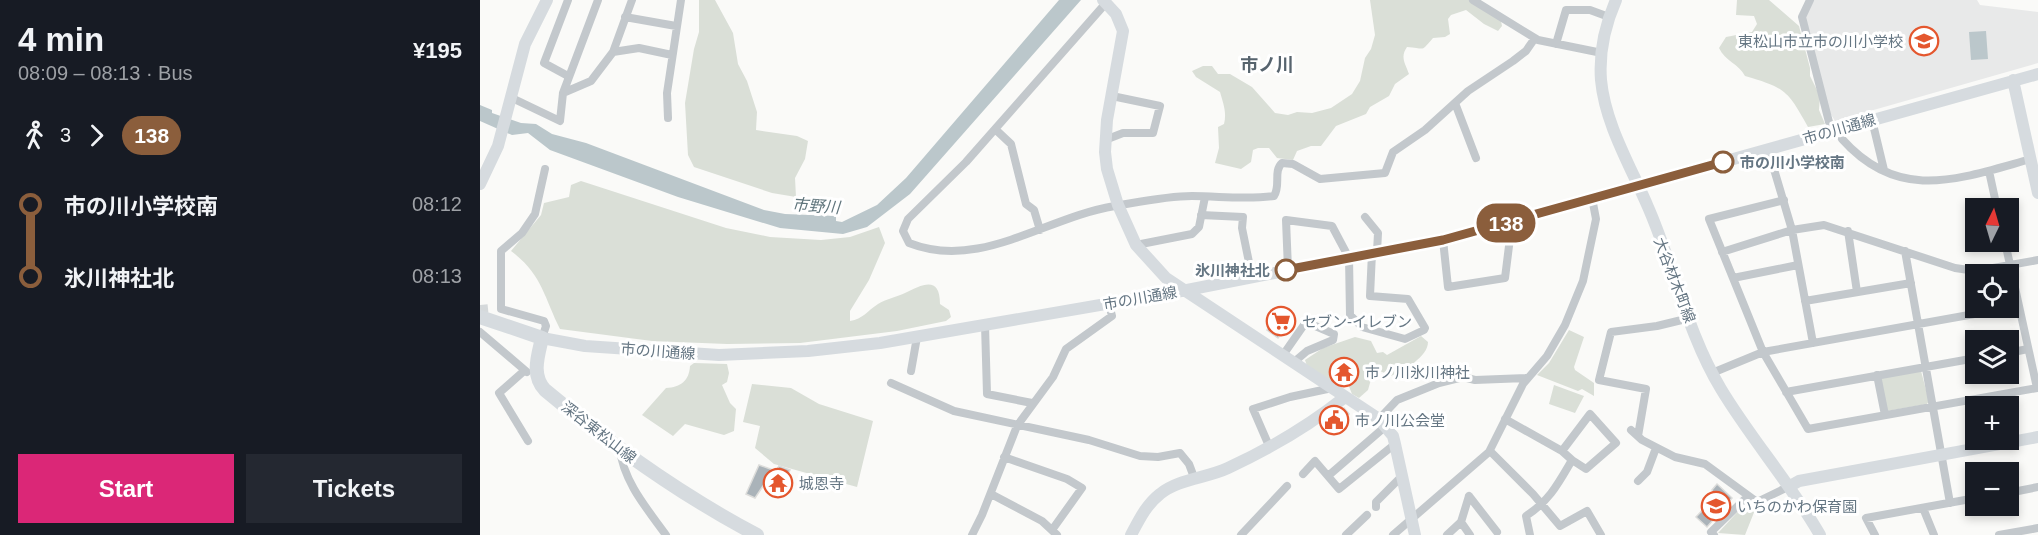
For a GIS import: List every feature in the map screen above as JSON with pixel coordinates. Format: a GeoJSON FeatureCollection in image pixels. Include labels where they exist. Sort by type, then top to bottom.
{"type":"FeatureCollection","features":[{"type":"Feature","properties":{"kind":"main road"},"geometry":{"type":"LineString","coordinates":[[485,312],[542,338],[530,372]]}},
{"type":"Feature","properties":{"kind":"main road","name":"深谷東松山線"},"geometry":{"type":"LineString","coordinates":[[530,372],[545,390],[620,449],[708,508],[757,535]]}},
{"type":"Feature","properties":{"kind":"street"},"geometry":{"type":"LineString","coordinates":[[480,184],[498,144],[525,44],[547,0]]}},
{"type":"Feature","properties":{"kind":"street"},"geometry":{"type":"LineString","coordinates":[[568,0],[544,63],[568,76]]}},
{"type":"Feature","properties":{"kind":"street"},"geometry":{"type":"LineString","coordinates":[[511,102],[560,121],[563,93],[568,76],[597,0]]}},
{"type":"Feature","properties":{"kind":"street"},"geometry":{"type":"LineString","coordinates":[[563,93],[591,81],[613,52],[632,0]]}},
{"type":"Feature","properties":{"kind":"street"},"geometry":{"type":"LineString","coordinates":[[668,118],[667,93],[681,0]]}},
{"type":"Feature","properties":{"kind":"street"},"geometry":{"type":"LineString","coordinates":[[1473,0],[1535,38],[1602,53]]}},
{"type":"Feature","properties":{"kind":"street","name":"大谷材木町線"},"geometry":{"type":"LineString","coordinates":[[1616,0],[1609,17],[1602,53],[1601,82],[1606,104],[1637,186],[1648,206],[1712,373],[1744,423],[1790,486],[1820,535]]}},
{"type":"Feature","properties":{"kind":"street"},"geometry":{"type":"LineString","coordinates":[[1810,0],[1802,17],[1829,122]]}},
{"type":"Feature","properties":{"kind":"street"},"geometry":{"type":"LineString","coordinates":[[1415,535],[1395,444],[1383,423],[1166,278],[1136,245],[1118,205],[1107,169],[1105,140],[1123,31],[1116,14],[1105,1],[995,129],[946,183],[908,219],[903,231],[909,243],[916,246],[963,251],[1040,230],[1085,212],[1118,205],[1189,196],[1238,198],[1274,196],[1277,192],[1278,167],[1282,163],[1293,164],[1320,180],[1385,173],[1393,152],[1425,130],[1468,91],[1526,51],[1535,38]]}},
{"type":"Feature","properties":{"kind":"street"},"geometry":{"type":"LineString","coordinates":[[1556,44],[1566,10],[1590,10],[1609,17]]}},
{"type":"Feature","properties":{"kind":"street"},"geometry":{"type":"LineString","coordinates":[[625,17],[676,26]]}},
{"type":"Feature","properties":{"kind":"street"},"geometry":{"type":"LineString","coordinates":[[613,52],[639,48],[672,55]]}},
{"type":"Feature","properties":{"kind":"street","name":"市の川通線"},"geometry":{"type":"LineString","coordinates":[[542,338],[608,348],[719,355],[808,351],[917,337],[1109,304],[1443,240],[2038,74]]}},
{"type":"Feature","properties":{"kind":"street"},"geometry":{"type":"LineString","coordinates":[[2013,80],[2038,193]]}},
{"type":"Feature","properties":{"kind":"street"},"geometry":{"type":"LineString","coordinates":[[1105,140],[1123,133],[1153,133],[1160,106],[1112,96]]}},
{"type":"Feature","properties":{"kind":"street"},"geometry":{"type":"LineString","coordinates":[[1455,103],[1476,158]]}},
{"type":"Feature","properties":{"kind":"street"},"geometry":{"type":"LineString","coordinates":[[1872,120],[1884,170]]}},
{"type":"Feature","properties":{"kind":"street"},"geometry":{"type":"LineString","coordinates":[[995,129],[1011,144],[1026,204],[1034,210],[1040,230]]}},
{"type":"Feature","properties":{"kind":"street"},"geometry":{"type":"LineString","coordinates":[[1842,139],[1873,168],[1884,170],[1892,176],[1919,182],[1955,178],[2031,159]]}},
{"type":"Feature","properties":{"kind":"street"},"geometry":{"type":"LineString","coordinates":[[1768,149],[1792,230],[1813,343]]}},
{"type":"Feature","properties":{"kind":"street"},"geometry":{"type":"LineString","coordinates":[[501,309],[501,251],[522,232],[535,214],[545,169]]}},
{"type":"Feature","properties":{"kind":"street"},"geometry":{"type":"LineString","coordinates":[[1989,171],[1996,198]]}},
{"type":"Feature","properties":{"kind":"street"},"geometry":{"type":"LineString","coordinates":[[1136,245],[1192,234],[1199,226],[1205,197]]}},
{"type":"Feature","properties":{"kind":"street"},"geometry":{"type":"LineString","coordinates":[[1393,535],[1411,517],[1490,451],[1527,378],[1547,356],[1565,325],[1583,281],[1596,219],[1592,198]]}},
{"type":"Feature","properties":{"kind":"street"},"geometry":{"type":"LineString","coordinates":[[1784,200],[1709,219],[1763,352],[1808,429],[2038,388],[2019,306]]}},
{"type":"Feature","properties":{"kind":"street"},"geometry":{"type":"LineString","coordinates":[[1201,215],[1243,217],[1242,228],[1252,277]]}},
{"type":"Feature","properties":{"kind":"street"},"geometry":{"type":"LineString","coordinates":[[1288,269],[1286,220],[1332,226],[1349,258],[1350,315],[1362,327],[1406,339],[1424,330],[1425,328],[1408,299],[1370,296],[1378,233],[1365,218]]}},
{"type":"Feature","properties":{"kind":"street"},"geometry":{"type":"LineString","coordinates":[[1443,240],[1448,287],[1505,278],[1512,222]]}},
{"type":"Feature","properties":{"kind":"street"},"geometry":{"type":"LineString","coordinates":[[1722,252],[1792,230],[1824,225],[1965,269]]}},
{"type":"Feature","properties":{"kind":"street"},"geometry":{"type":"LineString","coordinates":[[1848,231],[1857,292]]}},
{"type":"Feature","properties":{"kind":"street"},"geometry":{"type":"LineString","coordinates":[[1905,251],[1950,503]]}},
{"type":"Feature","properties":{"kind":"street"},"geometry":{"type":"LineString","coordinates":[[2019,264],[2038,260]]}},
{"type":"Feature","properties":{"kind":"street"},"geometry":{"type":"LineString","coordinates":[[1733,278],[1798,266]]}},
{"type":"Feature","properties":{"kind":"street"},"geometry":{"type":"LineString","coordinates":[[1805,301],[1911,283]]}},
{"type":"Feature","properties":{"kind":"street"},"geometry":{"type":"LineString","coordinates":[[972,535],[991,494],[1017,426],[1053,377],[1066,349],[1112,316],[1109,304]]}},
{"type":"Feature","properties":{"kind":"street"},"geometry":{"type":"LineString","coordinates":[[485,312],[501,309],[544,321],[546,326],[542,338]]}},
{"type":"Feature","properties":{"kind":"street"},"geometry":{"type":"LineString","coordinates":[[1712,373],[1763,352],[1965,316]]}},
{"type":"Feature","properties":{"kind":"street"},"geometry":{"type":"LineString","coordinates":[[1690,318],[1657,326],[1611,332],[1599,380],[1646,389],[1635,433],[1656,448],[1675,457],[1705,464],[1757,502],[1799,481],[2038,437]]}},
{"type":"Feature","properties":{"kind":"street"},"geometry":{"type":"LineString","coordinates":[[1306,322],[1334,334],[1333,340],[1288,359],[1306,322]]}},
{"type":"Feature","properties":{"kind":"street"},"geometry":{"type":"LineString","coordinates":[[985,325],[987,394],[1032,403]]}},
{"type":"Feature","properties":{"kind":"street"},"geometry":{"type":"LineString","coordinates":[[480,332],[530,372],[499,393],[528,441]]}},
{"type":"Feature","properties":{"kind":"street"},"geometry":{"type":"LineString","coordinates":[[911,370],[917,337]]}},
{"type":"Feature","properties":{"kind":"street"},"geometry":{"type":"LineString","coordinates":[[2019,351],[2028,349]]}},
{"type":"Feature","properties":{"kind":"street"},"geometry":{"type":"LineString","coordinates":[[1786,392],[1965,360]]}},
{"type":"Feature","properties":{"kind":"street"},"geometry":{"type":"LineString","coordinates":[[1877,375],[1885,415]]}},
{"type":"Feature","properties":{"kind":"street"},"geometry":{"type":"LineString","coordinates":[[1328,476],[1383,423],[1397,400],[1438,383],[1463,377],[1475,380],[1527,378]]}},
{"type":"Feature","properties":{"kind":"street"},"geometry":{"type":"LineString","coordinates":[[891,383],[954,411],[1089,440],[1148,458],[1180,453],[1189,464],[1195,480]]}},
{"type":"Feature","properties":{"kind":"street"},"geometry":{"type":"LineString","coordinates":[[1269,446],[1253,409],[1290,397],[1332,388]]}},
{"type":"Feature","properties":{"kind":"street"},"geometry":{"type":"LineString","coordinates":[[1131,535],[1144,512],[1160,494],[1171,487],[1228,468],[1307,425],[1345,397]]}},
{"type":"Feature","properties":{"kind":"street"},"geometry":{"type":"LineString","coordinates":[[1505,418],[1562,451],[1586,469],[1616,443],[1590,414],[1562,451]]}},
{"type":"Feature","properties":{"kind":"street"},"geometry":{"type":"LineString","coordinates":[[1303,474],[1315,461],[1340,489],[1395,444]]}},
{"type":"Feature","properties":{"kind":"street"},"geometry":{"type":"LineString","coordinates":[[1638,481],[1647,472],[1656,448]]}},
{"type":"Feature","properties":{"kind":"street"},"geometry":{"type":"LineString","coordinates":[[620,449],[624,467],[638,494],[666,535]]}},
{"type":"Feature","properties":{"kind":"street"},"geometry":{"type":"LineString","coordinates":[[1490,451],[1560,526],[1587,511],[1601,535]]}},
{"type":"Feature","properties":{"kind":"street"},"geometry":{"type":"LineString","coordinates":[[991,494],[1035,516],[1055,533],[1082,488],[1067,479],[1004,457]]}},
{"type":"Feature","properties":{"kind":"street"},"geometry":{"type":"LineString","coordinates":[[1530,535],[1526,516],[1542,505],[1555,489],[1572,460]]}},
{"type":"Feature","properties":{"kind":"street"},"geometry":{"type":"LineString","coordinates":[[1376,507],[1376,502],[1402,476]]}},
{"type":"Feature","properties":{"kind":"street"},"geometry":{"type":"LineString","coordinates":[[1240,535],[1287,486]]}},
{"type":"Feature","properties":{"kind":"street"},"geometry":{"type":"LineString","coordinates":[[2019,490],[2038,487]]}},
{"type":"Feature","properties":{"kind":"street"},"geometry":{"type":"LineString","coordinates":[[1447,535],[1461,522],[1469,496],[1497,532]]}},
{"type":"Feature","properties":{"kind":"street"},"geometry":{"type":"LineString","coordinates":[[1711,534],[1748,496]]}},
{"type":"Feature","properties":{"kind":"street"},"geometry":{"type":"LineString","coordinates":[[1875,535],[1866,518],[1965,500]]}},
{"type":"Feature","properties":{"kind":"street"},"geometry":{"type":"LineString","coordinates":[[1923,508],[1934,535]]}},
{"type":"Feature","properties":{"kind":"street"},"geometry":{"type":"LineString","coordinates":[[1346,535],[1367,515]]}},
{"type":"Feature","properties":{"kind":"street"},"geometry":{"type":"LineString","coordinates":[[1461,522],[1470,535]]}},
{"type":"Feature","properties":{"kind":"street"},"geometry":{"type":"LineString","coordinates":[[1355,527],[1362,535]]}},
{"type":"Feature","properties":{"kind":"street"},"geometry":{"type":"LineString","coordinates":[[2000,535],[2038,528]]}},
{"type":"Feature","properties":{"kind":"shaded area"},"geometry":{"type":"Polygon","coordinates":[[[699,0],[715,0],[733,33],[738,64],[747,81],[757,112],[756,130],[797,136],[808,141],[805,159],[795,178],[796,197],[772,193],[694,167],[688,155],[685,103],[699,32],[699,0]]]}},
{"type":"Feature","properties":{"kind":"shaded area"},"geometry":{"type":"Polygon","coordinates":[[[1059,0],[1081,0],[910,194],[867,227],[843,234],[780,228],[678,197],[550,150],[528,133],[512,135],[480,121],[480,105],[492,110],[492,113],[521,123],[536,124],[552,134],[586,143],[764,210],[785,214],[836,216],[836,221],[842,222],[877,205],[906,178],[1059,0]]]}},
{"type":"Feature","properties":{"kind":"shaded area"},"geometry":{"type":"Polygon","coordinates":[[[1370,0],[1470,0],[1501,21],[1502,26],[1498,31],[1484,24],[1466,10],[1451,15],[1448,19],[1450,34],[1433,38],[1422,48],[1407,47],[1404,57],[1409,74],[1395,84],[1389,96],[1370,107],[1366,114],[1336,126],[1321,146],[1311,146],[1297,151],[1293,160],[1277,158],[1269,148],[1258,148],[1253,150],[1251,162],[1241,169],[1215,163],[1219,148],[1218,127],[1224,124],[1225,120],[1220,92],[1196,77],[1192,71],[1203,66],[1212,66],[1218,74],[1230,74],[1252,87],[1275,113],[1288,115],[1297,112],[1312,113],[1331,108],[1352,94],[1360,81],[1365,58],[1371,49],[1375,35],[1370,0]]]}},
{"type":"Feature","properties":{"kind":"shaded area"},"geometry":{"type":"Polygon","coordinates":[[[1737,0],[1769,0],[1799,26],[1810,76],[1820,96],[1819,110],[1825,124],[1808,127],[1784,92],[1745,76],[1719,48],[1726,37],[1752,32],[1757,24],[1754,16],[1736,15],[1737,0]]]}},
{"type":"Feature","properties":{"kind":"shaded area","name":"東松山市立市の川小学校"},"geometry":{"type":"Polygon","coordinates":[[[1812,0],[1977,0],[1980,5],[2038,12],[2038,63],[1835,121],[1827,108],[1805,15],[1812,0]]]}},
{"type":"Feature","properties":{"kind":"shaded area"},"geometry":{"type":"Polygon","coordinates":[[[1986,31],[1988,59],[1971,60],[1969,32],[1986,31]]]}},
{"type":"Feature","properties":{"kind":"shaded area"},"geometry":{"type":"Polygon","coordinates":[[[581,181],[726,228],[770,237],[821,240],[850,237],[879,227],[885,243],[869,280],[850,311],[850,321],[862,317],[884,301],[924,285],[937,289],[940,304],[949,310],[951,317],[946,321],[897,331],[800,343],[727,344],[652,341],[560,329],[536,277],[511,251],[541,215],[544,203],[569,197],[571,185],[581,181]]]}},
{"type":"Feature","properties":{"kind":"shaded area"},"geometry":{"type":"Polygon","coordinates":[[[1569,330],[1584,337],[1574,367],[1594,383],[1594,396],[1582,389],[1578,391],[1537,375],[1549,363],[1569,330]]]}},
{"type":"Feature","properties":{"kind":"shaded area"},"geometry":{"type":"Polygon","coordinates":[[[1421,336],[1428,342],[1420,358],[1391,376],[1380,371],[1372,376],[1368,390],[1359,398],[1352,394],[1348,384],[1339,387],[1307,366],[1305,360],[1323,348],[1355,337],[1371,341],[1377,353],[1383,352],[1387,355],[1421,336]]]}},
{"type":"Feature","properties":{"kind":"shaded area"},"geometry":{"type":"Polygon","coordinates":[[[694,363],[727,364],[729,373],[727,382],[722,385],[730,403],[736,409],[734,431],[724,435],[685,424],[673,436],[642,415],[666,388],[676,386],[686,379],[690,366],[694,363]]]}},
{"type":"Feature","properties":{"kind":"shaded area"},"geometry":{"type":"Polygon","coordinates":[[[1921,371],[1929,401],[1927,404],[1887,411],[1880,378],[1921,371]]]}},
{"type":"Feature","properties":{"kind":"shaded area"},"geometry":{"type":"Polygon","coordinates":[[[752,384],[791,388],[819,404],[873,421],[857,487],[774,464],[755,448],[760,426],[743,422],[752,384]]]}},
{"type":"Feature","properties":{"kind":"shaded area"},"geometry":{"type":"Polygon","coordinates":[[[1554,385],[1584,396],[1575,413],[1549,404],[1554,385]]]}},
{"type":"Feature","properties":{"kind":"shaded area"},"geometry":{"type":"Polygon","coordinates":[[[1757,505],[1745,535],[1718,533],[1743,506],[1757,505]]]}},
{"type":"Feature","properties":{"kind":"building","name":"セブン-イレブン"},"geometry":{"type":"Polygon","coordinates":[[[1280,309],[1293,318],[1278,338],[1267,330],[1280,309]]]}},
{"type":"Feature","properties":{"kind":"building","name":"市ノ川公会堂"},"geometry":{"type":"Polygon","coordinates":[[[1344,408],[1349,414],[1328,432],[1321,425],[1344,408]]]}},
{"type":"Feature","properties":{"kind":"building","name":"城恩寺"},"geometry":{"type":"Polygon","coordinates":[[[759,465],[776,471],[779,466],[790,470],[787,476],[791,477],[784,493],[763,486],[755,498],[746,494],[759,465]]]}},
{"type":"Feature","properties":{"kind":"building","name":"いちのかわ保育園"},"geometry":{"type":"Polygon","coordinates":[[[1717,484],[1732,498],[1707,527],[1696,517],[1715,497],[1712,490],[1717,484]]]}},
{"type":"Feature","properties":{"kind":"tunnel"},"geometry":{"type":"LineString","coordinates":[[480,309],[490,308]]}},
{"type":"Feature","properties":{"kind":"bus line","name":"138"},"geometry":{"type":"LineString","coordinates":[[1286,270],[1443,240],[1723,162]]}},
{"type":"Feature","properties":{"kind":"place","name":"東松山市立市の川小学校"},"geometry":{"type":"Point","coordinates":[1924,41]}},
{"type":"Feature","properties":{"kind":"place","name":"市の川小学校南"},"geometry":{"type":"Point","coordinates":[1723,162]}},
{"type":"Feature","properties":{"kind":"place","name":"氷川神社北"},"geometry":{"type":"Point","coordinates":[1286,270]}},
{"type":"Feature","properties":{"kind":"place","name":"セブン-イレブン"},"geometry":{"type":"Point","coordinates":[1281,321]}},
{"type":"Feature","properties":{"kind":"place","name":"市ノ川氷川神社"},"geometry":{"type":"Point","coordinates":[1344,372]}},
{"type":"Feature","properties":{"kind":"place","name":"市ノ川公会堂"},"geometry":{"type":"Point","coordinates":[1334,420]}},
{"type":"Feature","properties":{"kind":"place","name":"城恩寺"},"geometry":{"type":"Point","coordinates":[778,483]}},
{"type":"Feature","properties":{"kind":"place","name":"いちのかわ保育園"},"geometry":{"type":"Point","coordinates":[1716,506]}},
{"type":"Feature","properties":{"kind":"district","name":"市ノ川"},"geometry":{"type":"Point","coordinates":[1267,65]}},
{"type":"Feature","properties":{"kind":"water label","name":"市野川"},"geometry":{"type":"Point","coordinates":[816,206]}}]}
